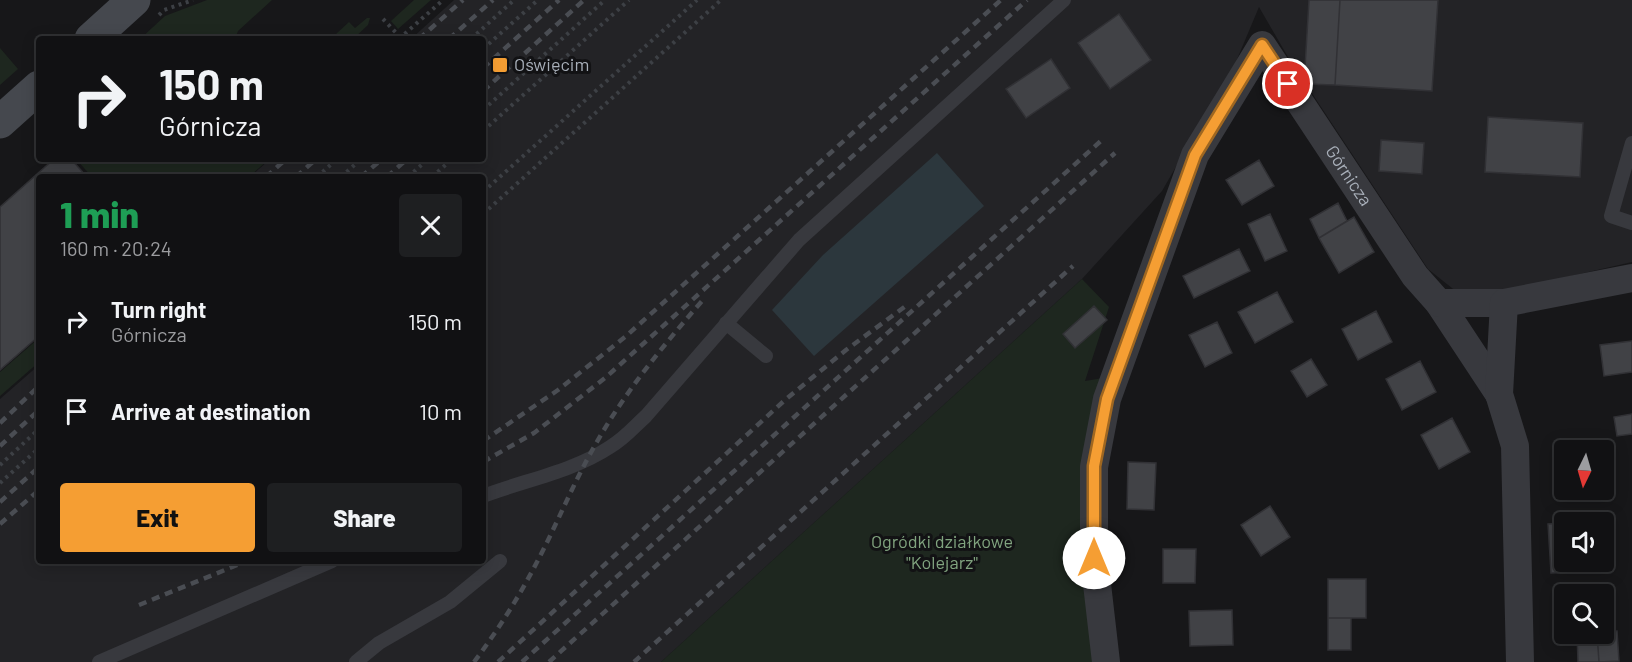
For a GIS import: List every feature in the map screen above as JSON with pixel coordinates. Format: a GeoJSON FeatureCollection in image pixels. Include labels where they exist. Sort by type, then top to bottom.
{"type":"FeatureCollection","features":[{"type":"Feature","properties":{"kind":"street"},"geometry":{"type":"LineString","coordinates":[[96,36],[145,9]]}},
{"type":"Feature","properties":{"kind":"street","name":"Górnicza"},"geometry":{"type":"LineString","coordinates":[[1106,662],[1094,558],[1094,466],[1107,399],[1195,155],[1262,45],[1415,276],[1439,303],[1499,394],[1515,446],[1520,662]]}},
{"type":"Feature","properties":{"kind":"street"},"geometry":{"type":"LineString","coordinates":[[0,122],[36,90]]}},
{"type":"Feature","properties":{"kind":"street"},"geometry":{"type":"LineString","coordinates":[[1439,303],[1503,303],[1632,278]]}},
{"type":"Feature","properties":{"kind":"street","name":"Górnicza"},"geometry":{"type":"LineString","coordinates":[[1499,394],[1503,303]]}},
{"type":"Feature","properties":{"kind":"lane"},"geometry":{"type":"LineString","coordinates":[[486,495],[573,466],[613,445],[646,416],[776,265],[813,226],[1064,0]]}},
{"type":"Feature","properties":{"kind":"lane"},"geometry":{"type":"LineString","coordinates":[[1632,142],[1611,216],[1632,224]]}},
{"type":"Feature","properties":{"kind":"lane"},"geometry":{"type":"LineString","coordinates":[[726,323],[766,356]]}},
{"type":"Feature","properties":{"kind":"lane"},"geometry":{"type":"LineString","coordinates":[[356,662],[378,643],[450,602],[500,561]]}},
{"type":"Feature","properties":{"kind":"lane"},"geometry":{"type":"LineString","coordinates":[[99,662],[325,564]]}},
{"type":"Feature","properties":{"kind":"path"},"geometry":{"type":"LineString","coordinates":[[145,9],[164,10],[192,0]]}},
{"type":"Feature","properties":{"kind":"path"},"geometry":{"type":"LineString","coordinates":[[402,36],[443,0]]}},
{"type":"Feature","properties":{"kind":"path"},"geometry":{"type":"LineString","coordinates":[[474,36],[514,0]]}},
{"type":"Feature","properties":{"kind":"path"},"geometry":{"type":"LineString","coordinates":[[486,46],[538,0]]}},
{"type":"Feature","properties":{"kind":"path"},"geometry":{"type":"LineString","coordinates":[[486,107],[605,0]]}},
{"type":"Feature","properties":{"kind":"path"},"geometry":{"type":"LineString","coordinates":[[486,128],[629,0]]}},
{"type":"Feature","properties":{"kind":"path"},"geometry":{"type":"LineString","coordinates":[[486,189],[697,0]]}},
{"type":"Feature","properties":{"kind":"path"},"geometry":{"type":"LineString","coordinates":[[486,211],[721,0]]}},
{"type":"Feature","properties":{"kind":"path"},"geometry":{"type":"LineString","coordinates":[[383,19],[398,36]]}},
{"type":"Feature","properties":{"kind":"path"},"geometry":{"type":"LineString","coordinates":[[320,174],[334,162]]}},
{"type":"Feature","properties":{"kind":"path"},"geometry":{"type":"LineString","coordinates":[[344,174],[358,162]]}},
{"type":"Feature","properties":{"kind":"path"},"geometry":{"type":"LineString","coordinates":[[411,174],[425,162]]}},
{"type":"Feature","properties":{"kind":"path"},"geometry":{"type":"LineString","coordinates":[[435,174],[449,162]]}},
{"type":"Feature","properties":{"kind":"path"},"geometry":{"type":"LineString","coordinates":[[0,465],[36,432]]}},
{"type":"Feature","properties":{"kind":"path"},"geometry":{"type":"LineString","coordinates":[[0,483],[36,451]]}},
{"type":"Feature","properties":{"kind":"shaded area"},"geometry":{"type":"Polygon","coordinates":[[[454,0],[1632,0],[1632,262],[1467,300],[1428,269],[1288,57],[1259,7],[1235,64],[1162,191],[1082,279],[661,662],[0,662],[0,399],[36,368],[36,564],[486,564],[486,174],[253,174],[267,162],[486,162],[486,36],[414,36],[454,0]]]}},
{"type":"Feature","properties":{"kind":"shaded area"},"geometry":{"type":"Polygon","coordinates":[[[937,153],[984,206],[814,356],[772,310],[823,255],[937,153]]]}},
{"type":"Feature","properties":{"kind":"green space"},"geometry":{"type":"Polygon","coordinates":[[[207,0],[272,0],[238,31],[236,36],[143,36],[165,16],[207,0]]]}},
{"type":"Feature","properties":{"kind":"green space"},"geometry":{"type":"Polygon","coordinates":[[[414,0],[431,0],[398,29],[391,21],[414,0]]]}},
{"type":"Feature","properties":{"kind":"green space"},"geometry":{"type":"Polygon","coordinates":[[[370,18],[368,25],[356,36],[338,36],[336,34],[349,22],[355,28],[370,18]]]}},
{"type":"Feature","properties":{"kind":"green space"},"geometry":{"type":"Polygon","coordinates":[[[0,48],[18,69],[0,85],[0,48]]]}},
{"type":"Feature","properties":{"kind":"green space"},"geometry":{"type":"Polygon","coordinates":[[[79,162],[266,162],[252,174],[89,174],[79,162]]]}},
{"type":"Feature","properties":{"kind":"green space","name":"Ogródki działkowe \"Kolejarz\""},"geometry":{"type":"Polygon","coordinates":[[[1082,279],[1109,307],[1085,381],[1103,378],[1095,662],[661,662],[1082,279]]]}},
{"type":"Feature","properties":{"kind":"green space"},"geometry":{"type":"Polygon","coordinates":[[[36,341],[36,365],[0,396],[0,372],[36,341]]]}},
{"type":"Feature","properties":{"kind":"building"},"geometry":{"type":"Polygon","coordinates":[[[1309,0],[1340,0],[1335,85],[1304,84],[1309,0]]]}},
{"type":"Feature","properties":{"kind":"building"},"geometry":{"type":"Polygon","coordinates":[[[1340,0],[1438,0],[1432,91],[1335,85],[1340,0]]]}},
{"type":"Feature","properties":{"kind":"building"},"geometry":{"type":"Polygon","coordinates":[[[1119,14],[1151,60],[1110,89],[1078,43],[1119,14]]]}},
{"type":"Feature","properties":{"kind":"building"},"geometry":{"type":"Polygon","coordinates":[[[1051,59],[1070,88],[1026,118],[1006,89],[1051,59]]]}},
{"type":"Feature","properties":{"kind":"building"},"geometry":{"type":"Polygon","coordinates":[[[1488,117],[1583,123],[1580,177],[1485,172],[1488,117]]]}},
{"type":"Feature","properties":{"kind":"building"},"geometry":{"type":"Polygon","coordinates":[[[1381,140],[1424,143],[1422,174],[1379,171],[1381,140]]]}},
{"type":"Feature","properties":{"kind":"building"},"geometry":{"type":"Polygon","coordinates":[[[1259,160],[1274,186],[1242,205],[1226,180],[1259,160]]]}},
{"type":"Feature","properties":{"kind":"building"},"geometry":{"type":"Polygon","coordinates":[[[51,162],[74,162],[84,174],[37,174],[51,162]]]}},
{"type":"Feature","properties":{"kind":"building"},"geometry":{"type":"Polygon","coordinates":[[[36,175],[36,339],[0,370],[0,207],[36,175]]]}},
{"type":"Feature","properties":{"kind":"building"},"geometry":{"type":"Polygon","coordinates":[[[1338,203],[1347,221],[1319,238],[1310,219],[1338,203]]]}},
{"type":"Feature","properties":{"kind":"building"},"geometry":{"type":"Polygon","coordinates":[[[1270,214],[1287,251],[1265,261],[1248,224],[1270,214]]]}},
{"type":"Feature","properties":{"kind":"building"},"geometry":{"type":"Polygon","coordinates":[[[1354,217],[1374,252],[1339,273],[1319,238],[1354,217]]]}},
{"type":"Feature","properties":{"kind":"building"},"geometry":{"type":"Polygon","coordinates":[[[1239,249],[1250,271],[1194,298],[1183,276],[1239,249]]]}},
{"type":"Feature","properties":{"kind":"building"},"geometry":{"type":"Polygon","coordinates":[[[1277,292],[1293,322],[1255,343],[1238,312],[1277,292]]]}},
{"type":"Feature","properties":{"kind":"building"},"geometry":{"type":"Polygon","coordinates":[[[1094,306],[1107,320],[1075,348],[1063,334],[1094,306]]]}},
{"type":"Feature","properties":{"kind":"building"},"geometry":{"type":"Polygon","coordinates":[[[1376,311],[1392,342],[1358,360],[1342,329],[1376,311]]]}},
{"type":"Feature","properties":{"kind":"building"},"geometry":{"type":"Polygon","coordinates":[[[1217,322],[1232,353],[1205,367],[1189,335],[1217,322]]]}},
{"type":"Feature","properties":{"kind":"building"},"geometry":{"type":"Polygon","coordinates":[[[1632,341],[1632,372],[1604,376],[1600,345],[1632,341]]]}},
{"type":"Feature","properties":{"kind":"building"},"geometry":{"type":"Polygon","coordinates":[[[1311,359],[1327,385],[1307,397],[1291,371],[1311,359]]]}},
{"type":"Feature","properties":{"kind":"building"},"geometry":{"type":"Polygon","coordinates":[[[1420,361],[1436,392],[1402,410],[1386,379],[1420,361]]]}},
{"type":"Feature","properties":{"kind":"building"},"geometry":{"type":"Polygon","coordinates":[[[1632,414],[1632,434],[1617,436],[1614,417],[1632,414]]]}},
{"type":"Feature","properties":{"kind":"building"},"geometry":{"type":"Polygon","coordinates":[[[1452,418],[1470,452],[1439,469],[1421,435],[1452,418]]]}},
{"type":"Feature","properties":{"kind":"building"},"geometry":{"type":"Polygon","coordinates":[[[1128,462],[1156,463],[1154,510],[1127,509],[1128,462]]]}},
{"type":"Feature","properties":{"kind":"building"},"geometry":{"type":"Polygon","coordinates":[[[1270,506],[1290,537],[1261,556],[1241,525],[1270,506]]]}},
{"type":"Feature","properties":{"kind":"building"},"geometry":{"type":"Polygon","coordinates":[[[1548,524],[1554,524],[1554,572],[1572,572],[1551,573],[1548,524]]]}},
{"type":"Feature","properties":{"kind":"building"},"geometry":{"type":"Polygon","coordinates":[[[1163,549],[1196,549],[1195,583],[1163,583],[1163,549]]]}},
{"type":"Feature","properties":{"kind":"building"},"geometry":{"type":"Polygon","coordinates":[[[1328,579],[1366,579],[1366,618],[1328,618],[1328,579]]]}},
{"type":"Feature","properties":{"kind":"building"},"geometry":{"type":"Polygon","coordinates":[[[1232,610],[1233,645],[1190,646],[1189,611],[1232,610]]]}},
{"type":"Feature","properties":{"kind":"building"},"geometry":{"type":"Polygon","coordinates":[[[1328,618],[1351,618],[1351,650],[1328,650],[1328,618]]]}},
{"type":"Feature","properties":{"kind":"building"},"geometry":{"type":"Polygon","coordinates":[[[1614,631],[1617,631],[1619,661],[1599,662],[1598,644],[1614,644],[1614,631]]]}},
{"type":"Feature","properties":{"kind":"building"},"geometry":{"type":"Polygon","coordinates":[[[1577,644],[1598,644],[1599,662],[1578,662],[1577,644]]]}},
{"type":"Feature","properties":{"kind":"railway"},"geometry":{"type":"LineString","coordinates":[[422,36],[463,0]]}},
{"type":"Feature","properties":{"kind":"railway"},"geometry":{"type":"LineString","coordinates":[[452,36],[493,0]]}},
{"type":"Feature","properties":{"kind":"railway"},"geometry":{"type":"LineString","coordinates":[[486,65],[559,0]]}},
{"type":"Feature","properties":{"kind":"railway"},"geometry":{"type":"LineString","coordinates":[[486,88],[584,0]]}},
{"type":"Feature","properties":{"kind":"railway"},"geometry":{"type":"LineString","coordinates":[[486,439],[558,390],[625,337],[1001,0]]}},
{"type":"Feature","properties":{"kind":"railway"},"geometry":{"type":"LineString","coordinates":[[486,460],[534,433],[605,378],[1027,0]]}},
{"type":"Feature","properties":{"kind":"railway"},"geometry":{"type":"LineString","coordinates":[[522,662],[1103,139]]}},
{"type":"Feature","properties":{"kind":"railway"},"geometry":{"type":"LineString","coordinates":[[549,662],[1115,153]]}},
{"type":"Feature","properties":{"kind":"railway"},"geometry":{"type":"LineString","coordinates":[[269,174],[283,162]]}},
{"type":"Feature","properties":{"kind":"railway"},"geometry":{"type":"LineString","coordinates":[[299,174],[313,162]]}},
{"type":"Feature","properties":{"kind":"railway"},"geometry":{"type":"LineString","coordinates":[[364,174],[378,162]]}},
{"type":"Feature","properties":{"kind":"railway"},"geometry":{"type":"LineString","coordinates":[[390,174],[404,162]]}},
{"type":"Feature","properties":{"kind":"railway"},"geometry":{"type":"LineString","coordinates":[[634,662],[1073,266]]}},
{"type":"Feature","properties":{"kind":"railway"},"geometry":{"type":"LineString","coordinates":[[474,662],[500,626],[523,588],[586,461],[606,427],[644,371],[702,301]]}},
{"type":"Feature","properties":{"kind":"railway"},"geometry":{"type":"LineString","coordinates":[[498,662],[785,400],[846,350],[907,305]]}},
{"type":"Feature","properties":{"kind":"railway"},"geometry":{"type":"LineString","coordinates":[[0,423],[36,389]]}},
{"type":"Feature","properties":{"kind":"railway"},"geometry":{"type":"LineString","coordinates":[[0,446],[36,413]]}},
{"type":"Feature","properties":{"kind":"railway"},"geometry":{"type":"LineString","coordinates":[[0,502],[36,470]]}},
{"type":"Feature","properties":{"kind":"railway"},"geometry":{"type":"LineString","coordinates":[[0,524],[36,493]]}},
{"type":"Feature","properties":{"kind":"railway"},"geometry":{"type":"LineString","coordinates":[[139,605],[240,564]]}},
{"type":"Feature","properties":{"kind":"place","name":"Oświęcim"},"geometry":{"type":"Point","coordinates":[500,65]}},
{"type":"Feature","properties":{"kind":"route"},"geometry":{"type":"LineString","coordinates":[[1094,558],[1094,466],[1107,399],[1195,155],[1262,45],[1288,84]]}}]}
